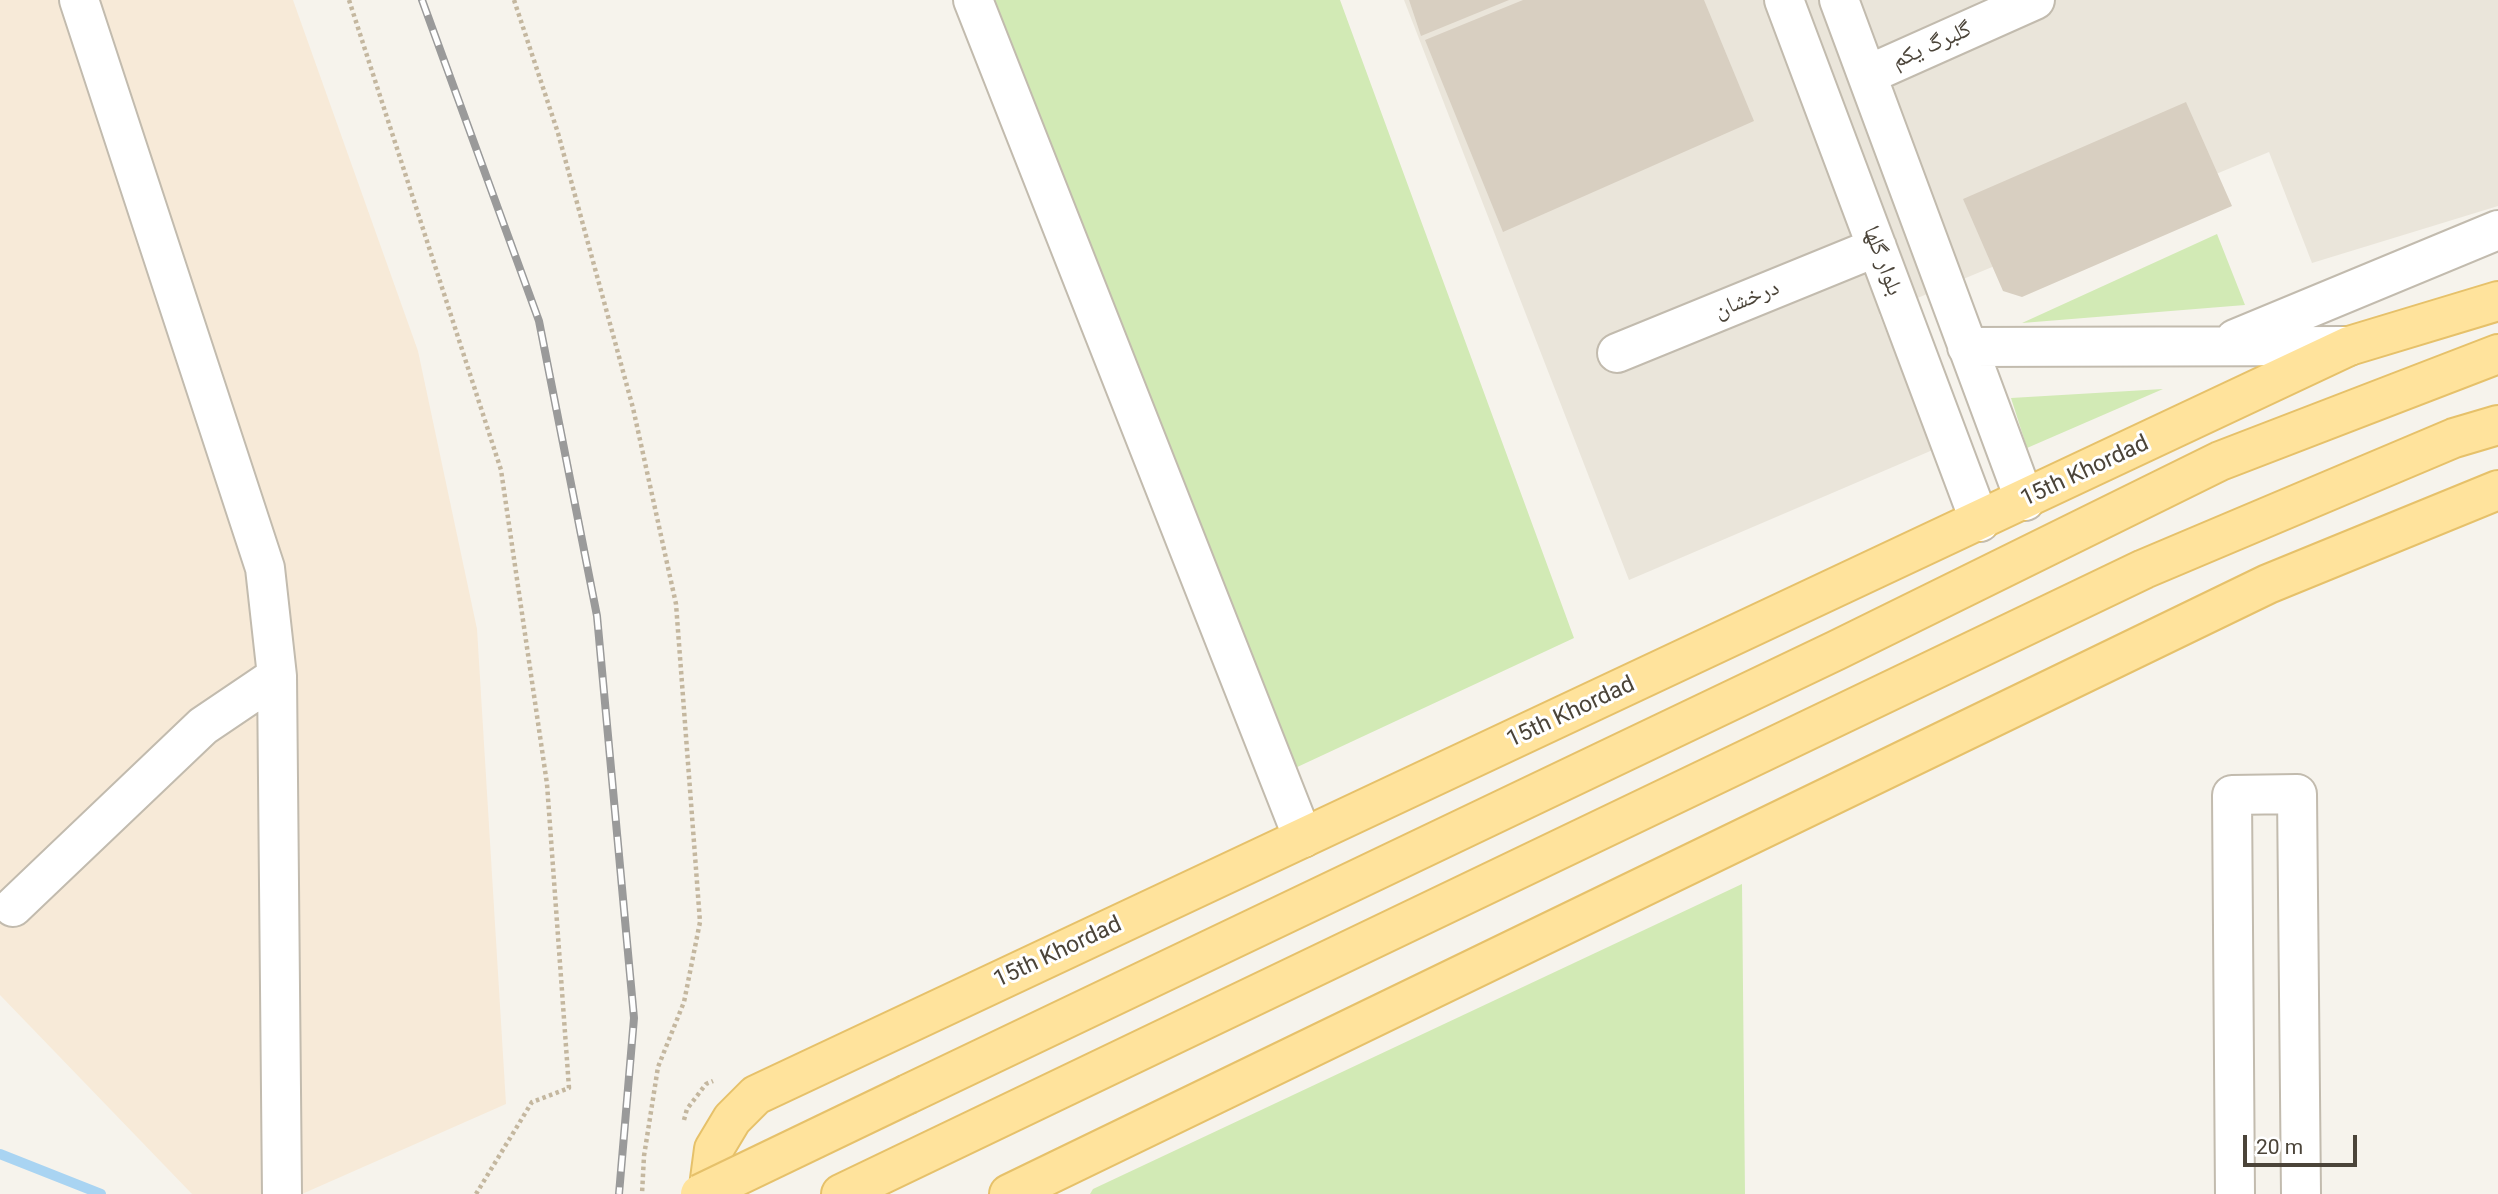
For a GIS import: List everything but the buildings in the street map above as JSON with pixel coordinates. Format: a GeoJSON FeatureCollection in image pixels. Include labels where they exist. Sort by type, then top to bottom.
{"type":"FeatureCollection","features":[{"type":"Feature","properties":{"kind":"main road","name":"15th Khordad"},"geometry":{"type":"LineString","coordinates":[[708,1194],[714,1149],[732,1119],[756,1095],[2025,501],[2349,346],[2498,301]]}},
{"type":"Feature","properties":{"kind":"main road"},"geometry":{"type":"LineString","coordinates":[[700,1194],[1838,650],[2220,461],[2498,354]]}},
{"type":"Feature","properties":{"kind":"main road"},"geometry":{"type":"LineString","coordinates":[[841,1194],[2144,569],[2454,438],[2498,425]]}},
{"type":"Feature","properties":{"kind":"main road"},"geometry":{"type":"LineString","coordinates":[[1025,1190],[2268,584],[2498,490]]}},
{"type":"Feature","properties":{"kind":"street"},"geometry":{"type":"LineString","coordinates":[[79,0],[265,568],[277,676],[282,1194]]}},
{"type":"Feature","properties":{"kind":"street"},"geometry":{"type":"LineString","coordinates":[[974,0],[1303,838]]}},
{"type":"Feature","properties":{"kind":"street","name":"بلوار گلها"},"geometry":{"type":"LineString","coordinates":[[1784,0],[1980,522]]}},
{"type":"Feature","properties":{"kind":"street"},"geometry":{"type":"LineString","coordinates":[[1839,0],[2025,501]]}},
{"type":"Feature","properties":{"kind":"street","name":"گلبرگ یکم"},"geometry":{"type":"LineString","coordinates":[[1867,75],[2035,0]]}},
{"type":"Feature","properties":{"kind":"street"},"geometry":{"type":"LineString","coordinates":[[2216,346],[2498,230]]}},
{"type":"Feature","properties":{"kind":"street","name":"درخشان"},"geometry":{"type":"LineString","coordinates":[[1618,353],[1877,247]]}},
{"type":"Feature","properties":{"kind":"street"},"geometry":{"type":"LineString","coordinates":[[1967,347],[2349,346]]}},
{"type":"Feature","properties":{"kind":"street"},"geometry":{"type":"LineString","coordinates":[[13,907],[204,726],[277,676]]}},
{"type":"Feature","properties":{"kind":"street"},"geometry":{"type":"LineString","coordinates":[[2235,1194],[2232,795],[2297,794],[2301,1194]]}},
{"type":"Feature","properties":{"kind":"path"},"geometry":{"type":"LineString","coordinates":[[349,0],[501,470],[547,784],[569,1088],[532,1102],[475,1194]]}},
{"type":"Feature","properties":{"kind":"path"},"geometry":{"type":"LineString","coordinates":[[514,0],[558,133],[629,395],[676,604],[700,922],[684,1002],[658,1066],[644,1156],[642,1194]]}},
{"type":"Feature","properties":{"kind":"shaded area"},"geometry":{"type":"Polygon","coordinates":[[[0,0],[293,0],[418,351],[477,629],[506,1104],[302,1194],[192,1194],[0,995],[0,0]]]}},
{"type":"Feature","properties":{"kind":"shaded area"},"geometry":{"type":"Polygon","coordinates":[[[1404,0],[2498,0],[2498,206],[2312,263],[2269,152],[1879,314],[1935,449],[1629,580],[1404,0]]]}},
{"type":"Feature","properties":{"kind":"green space"},"geometry":{"type":"Polygon","coordinates":[[[989,0],[1340,0],[1574,638],[1278,776],[989,0]]]}},
{"type":"Feature","properties":{"kind":"green space"},"geometry":{"type":"Polygon","coordinates":[[[2217,234],[2245,305],[2022,323],[2217,234]]]}},
{"type":"Feature","properties":{"kind":"green space"},"geometry":{"type":"Polygon","coordinates":[[[2163,389],[2027,448],[2011,398],[2163,389]]]}},
{"type":"Feature","properties":{"kind":"green space"},"geometry":{"type":"Polygon","coordinates":[[[1742,884],[1745,1194],[1090,1194],[1093,1189],[1742,884]]]}},
{"type":"Feature","properties":{"kind":"waterway"},"geometry":{"type":"LineString","coordinates":[[0,1154],[101,1194]]}},
{"type":"Feature","properties":{"kind":"railway"},"geometry":{"type":"LineString","coordinates":[[422,0],[539,321],[597,616],[634,1018],[619,1194]]}}]}
